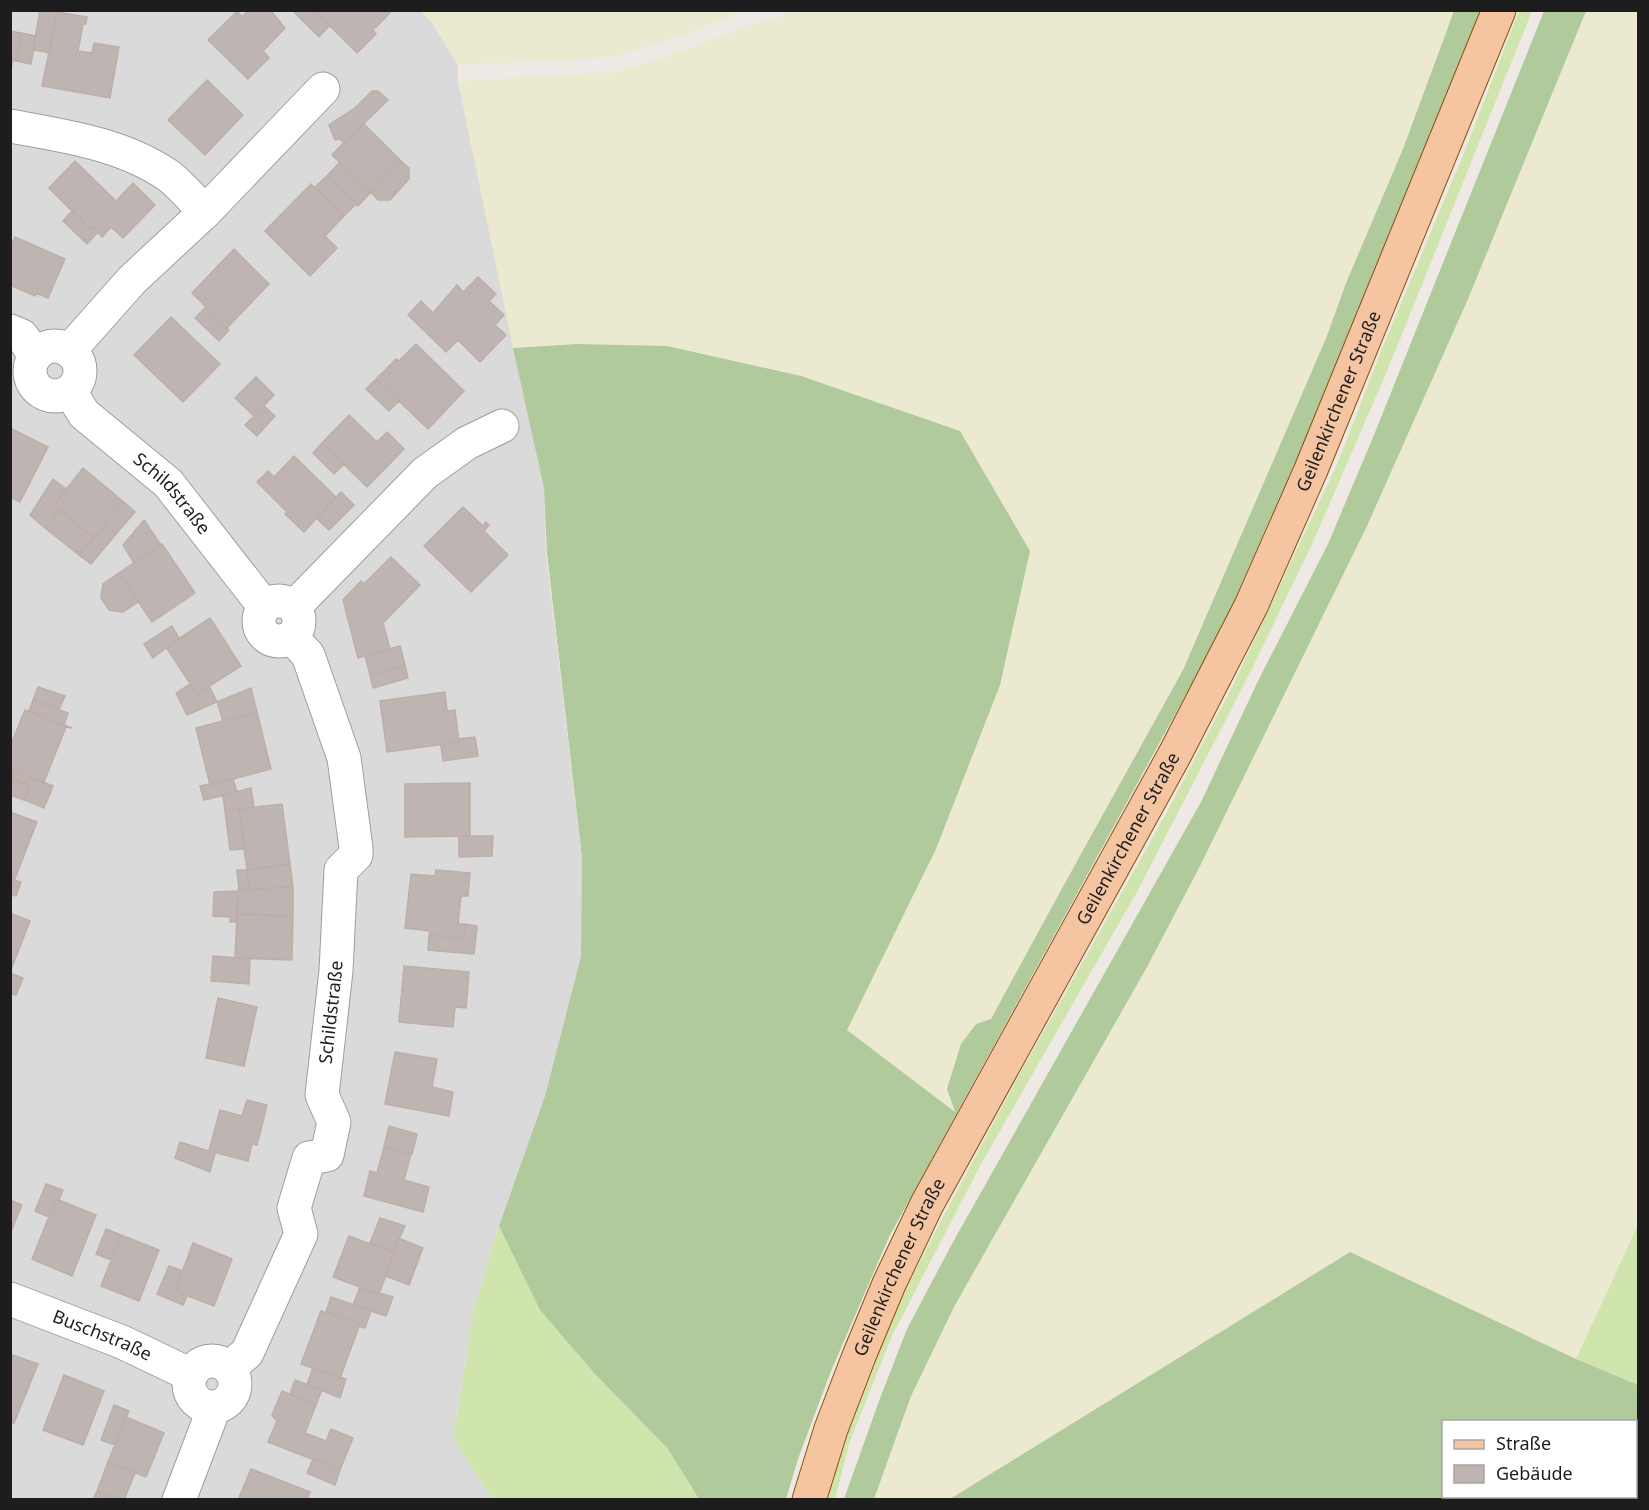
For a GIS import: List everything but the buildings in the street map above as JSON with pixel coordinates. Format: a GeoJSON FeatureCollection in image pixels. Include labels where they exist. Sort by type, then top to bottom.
{"type":"FeatureCollection","features":[{"type":"Feature","properties":{"kind":"main road","name":"Geilenkirchener Straße"},"geometry":{"type":"LineString","coordinates":[[808,1500],[831,1429],[859,1356],[888,1284],[927,1204],[1175,754],[1251,606],[1310,472],[1499,10]]}},
{"type":"Feature","properties":{"kind":"street"},"geometry":{"type":"LineString","coordinates":[[69,351],[132,280],[206,212],[323,88]]}},
{"type":"Feature","properties":{"kind":"street"},"geometry":{"type":"LineString","coordinates":[[10,126],[77,139],[126,152],[170,177],[206,212]]}},
{"type":"Feature","properties":{"kind":"street"},"geometry":{"type":"LineString","coordinates":[[10,331],[22,336],[35,356]]}},
{"type":"Feature","properties":{"kind":"street"},"geometry":{"type":"LineString","coordinates":[[51,346],[69,351],[77,360],[80,371],[77,382],[70,391],[59,396],[47,395],[38,389],[31,379],[30,367],[35,356],[51,346]]}},
{"type":"Feature","properties":{"kind":"street","name":"Schildstraße"},"geometry":{"type":"LineString","coordinates":[[70,391],[84,414],[168,483],[284,617],[308,656],[344,758],[356,855],[341,870],[336,971],[322,1095],[334,1122],[327,1155],[309,1158],[294,1208],[301,1233],[246,1353],[229,1368]]}},
{"type":"Feature","properties":{"kind":"street"},"geometry":{"type":"LineString","coordinates":[[284,617],[425,473],[467,443],[502,426]]}},
{"type":"Feature","properties":{"kind":"street","name":"Buschstraße"},"geometry":{"type":"LineString","coordinates":[[10,1299],[122,1342],[191,1375]]}},
{"type":"Feature","properties":{"kind":"street"},"geometry":{"type":"LineString","coordinates":[[216,1361],[229,1368],[236,1384],[235,1393],[230,1400],[223,1406],[214,1408],[207,1407],[193,1399],[190,1391],[191,1375],[195,1369],[208,1362],[216,1361]]}},
{"type":"Feature","properties":{"kind":"street"},"geometry":{"type":"LineString","coordinates":[[179,1500],[214,1408]]}},
{"type":"Feature","properties":{"kind":"shaded area"},"geometry":{"type":"Polygon","coordinates":[[[10,11],[420,11],[430,20],[458,65],[458,81],[544,488],[546,554],[582,857],[581,956],[545,1096],[499,1226],[474,1308],[453,1437],[491,1497],[509,1499],[11,1499],[10,11]]]}},
{"type":"Feature","properties":{"kind":"shaded area"},"geometry":{"type":"Polygon","coordinates":[[[420,11],[743,11],[692,32],[613,57],[458,65],[430,20],[420,11]]]}},
{"type":"Feature","properties":{"kind":"shaded area"},"geometry":{"type":"Polygon","coordinates":[[[796,11],[1454,11],[1403,149],[1346,283],[1327,336],[1183,670],[991,1020],[976,1024],[955,1112],[847,1030],[936,849],[1030,550],[959,431],[801,376],[667,346],[577,344],[513,348],[458,81],[616,72],[669,56],[750,25],[796,11]]]}},
{"type":"Feature","properties":{"kind":"shaded area"},"geometry":{"type":"Polygon","coordinates":[[[1586,11],[1638,11],[1638,1225],[1576,1359],[1350,1252],[950,1499],[874,1500],[911,1396],[955,1305],[1147,967],[1200,866],[1367,526],[1468,299],[1586,11]]]}},
{"type":"Feature","properties":{"kind":"green space"},"geometry":{"type":"Polygon","coordinates":[[[1454,11],[1484,11],[1307,443],[1236,603],[889,1237],[831,1371],[798,1459],[786,1499],[699,1499],[668,1449],[595,1374],[540,1310],[499,1226],[545,1096],[581,956],[582,857],[547,553],[544,488],[513,348],[577,344],[667,346],[801,376],[960,431],[1030,551],[1000,685],[936,849],[847,1030],[955,1112],[947,1089],[961,1044],[976,1024],[991,1019],[1183,670],[1327,336],[1346,283],[1403,149],[1454,11]]]}},
{"type":"Feature","properties":{"kind":"green space"},"geometry":{"type":"Polygon","coordinates":[[[1519,11],[1532,11],[1388,369],[1313,542],[1252,669],[1137,892],[981,1164],[892,1336],[850,1441],[835,1499],[825,1500],[846,1433],[885,1331],[1022,1070],[1168,810],[1233,685],[1338,462],[1383,346],[1464,153],[1519,11]]]}},
{"type":"Feature","properties":{"kind":"green space"},"geometry":{"type":"Polygon","coordinates":[[[1544,11],[1586,11],[1468,299],[1367,526],[1200,866],[1147,967],[955,1305],[911,1396],[874,1499],[844,1499],[907,1329],[953,1242],[1201,802],[1259,679],[1328,544],[1544,11]]]}},
{"type":"Feature","properties":{"kind":"green space"},"geometry":{"type":"Polygon","coordinates":[[[1638,1225],[1638,1385],[1576,1359],[1638,1225]]]}},
{"type":"Feature","properties":{"kind":"green space"},"geometry":{"type":"Polygon","coordinates":[[[499,1226],[540,1310],[595,1374],[668,1449],[699,1499],[509,1500],[491,1497],[453,1438],[474,1308],[499,1226]]]}},
{"type":"Feature","properties":{"kind":"green space"},"geometry":{"type":"Polygon","coordinates":[[[1350,1252],[1576,1359],[1638,1385],[1638,1499],[950,1499],[1350,1252]]]}}]}
